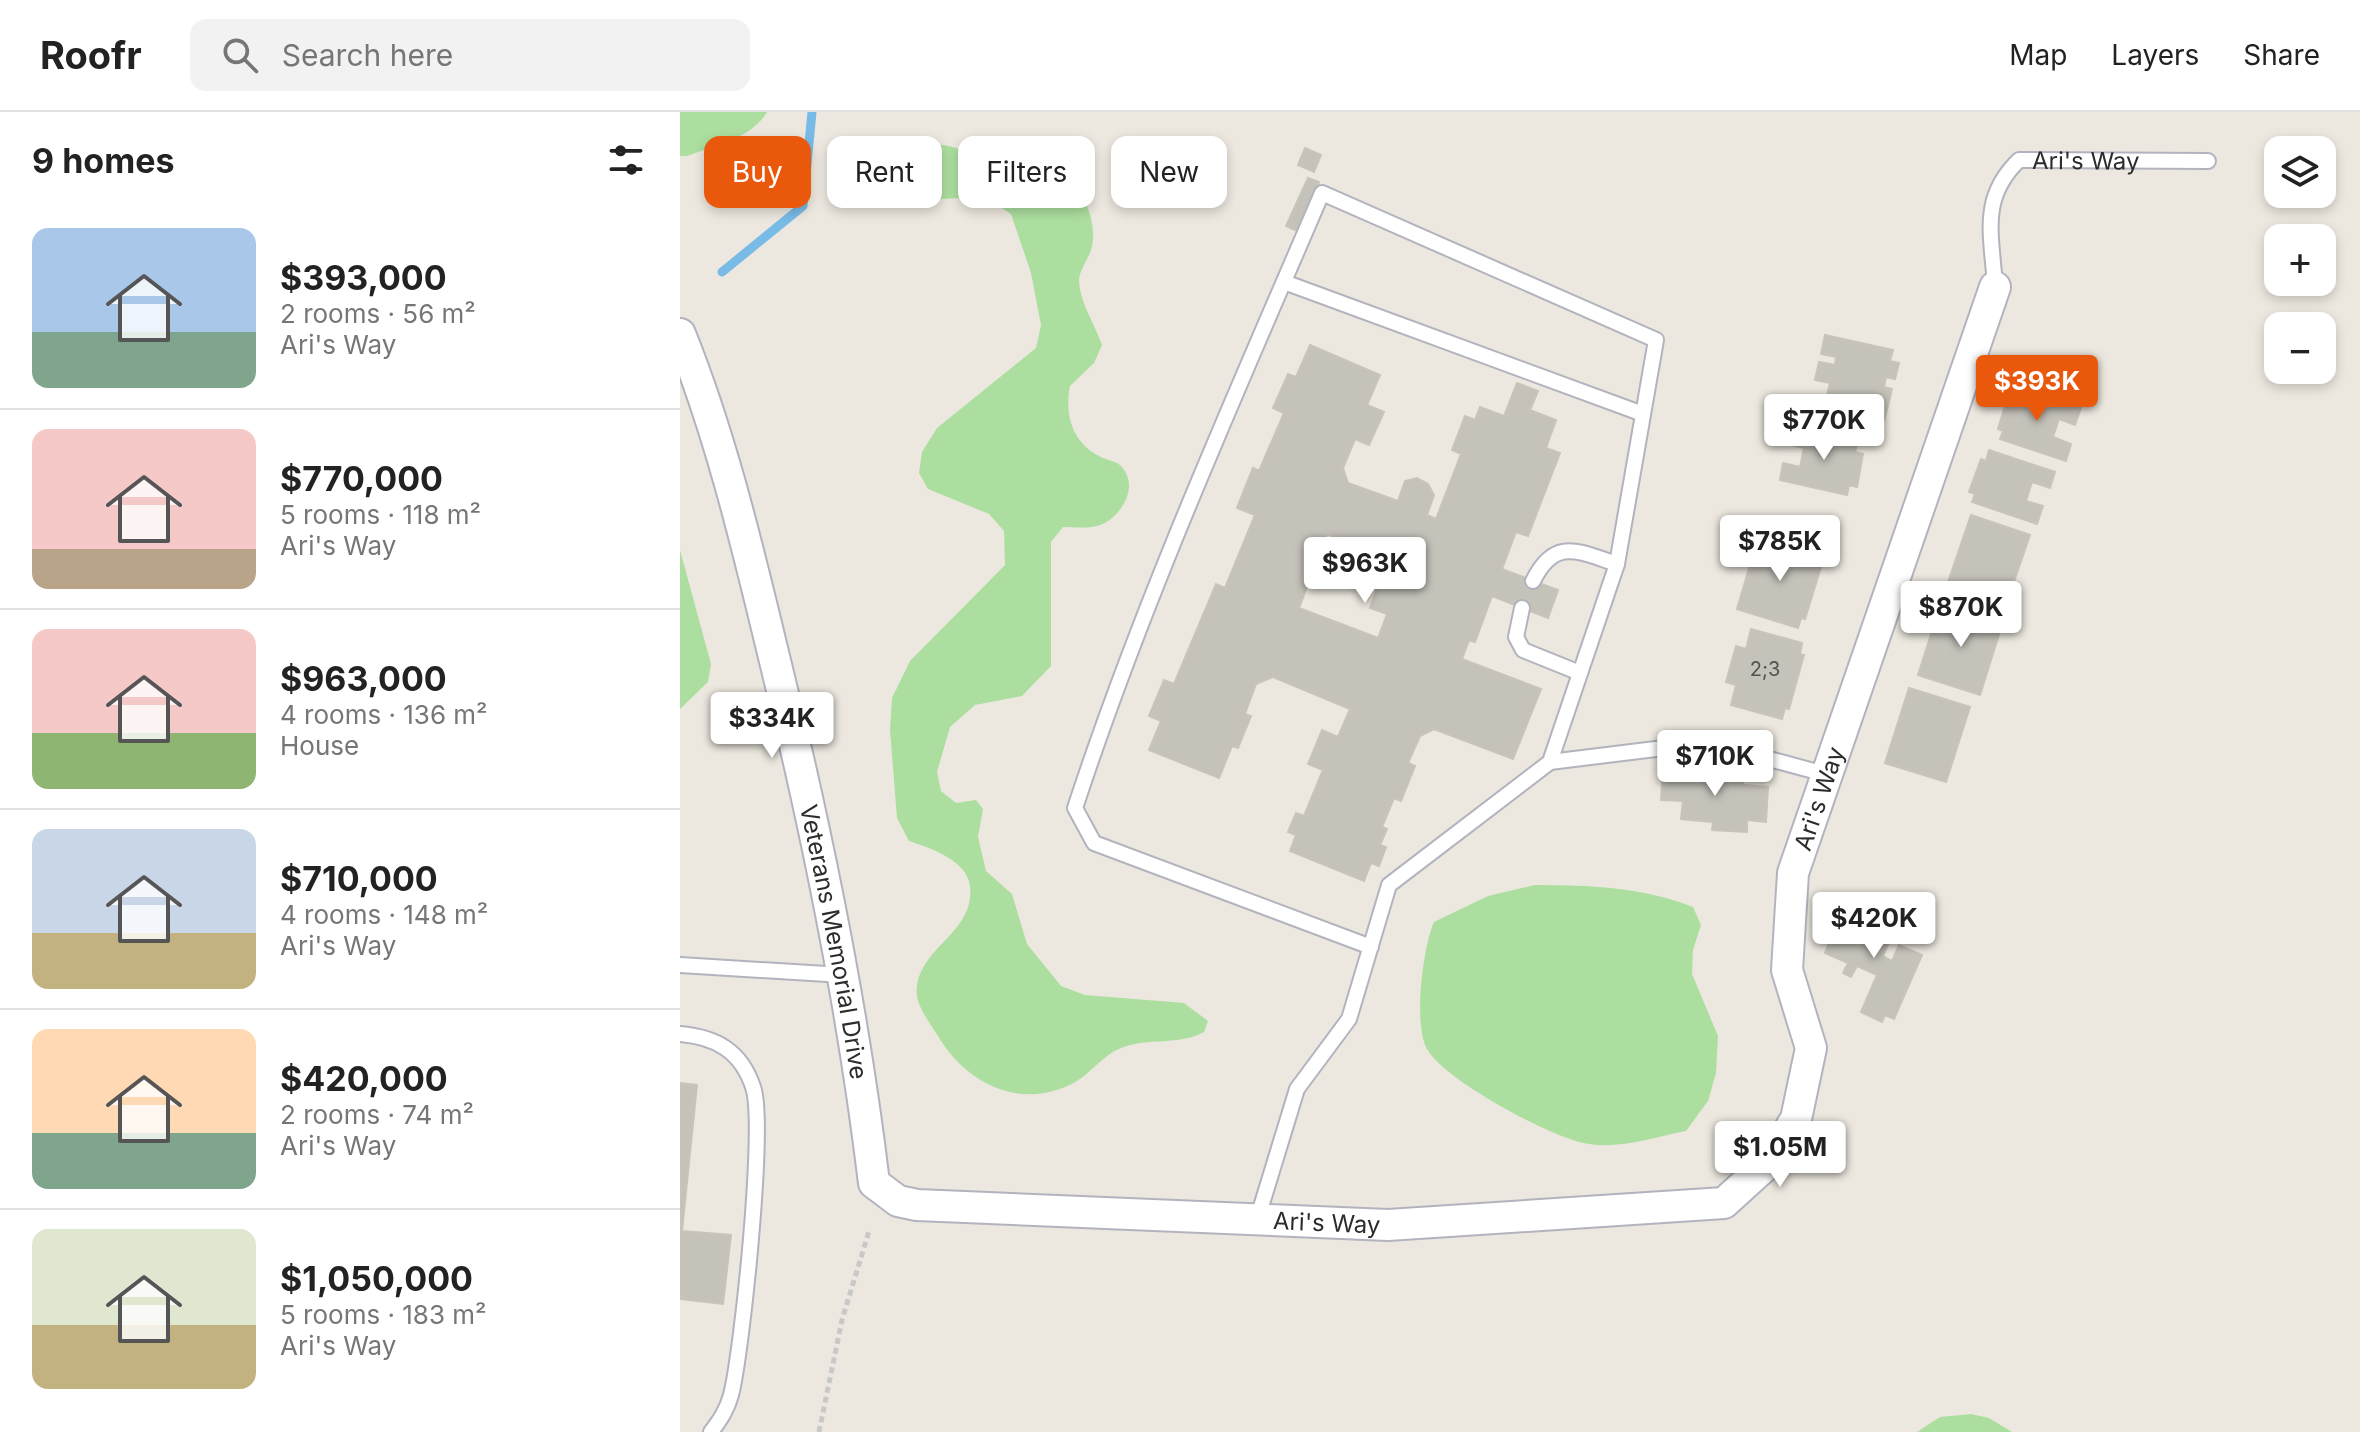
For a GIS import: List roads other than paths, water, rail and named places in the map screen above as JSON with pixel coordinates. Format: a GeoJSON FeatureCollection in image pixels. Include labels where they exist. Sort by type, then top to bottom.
{"type":"FeatureCollection","features":[{"type":"Feature","properties":{"kind":"street","name":"Ari's Way"},"geometry":{"type":"LineString","coordinates":[[874,1183],[898,1201],[917,1205],[1388,1225],[1724,1203],[1770,1161],[1796,1119],[1811,1048],[1787,970],[1793,873],[1995,287]]}},
{"type":"Feature","properties":{"kind":"street","name":"Veterans Memorial Drive"},"geometry":{"type":"LineString","coordinates":[[680,334],[709,408],[761,602],[808,797],[861,1072],[874,1183]]}},
{"type":"Feature","properties":{"kind":"lane","name":"Ari's Way"},"geometry":{"type":"LineString","coordinates":[[1995,287],[1990,206],[2001,178],[2019,160],[2208,161]]}},
{"type":"Feature","properties":{"kind":"lane"},"geometry":{"type":"LineString","coordinates":[[1371,947],[1094,843],[1075,808],[1120,682],[1223,423],[1322,193],[1656,340],[1617,564],[1550,762]]}},
{"type":"Feature","properties":{"kind":"lane"},"geometry":{"type":"LineString","coordinates":[[1284,282],[1643,414]]}},
{"type":"Feature","properties":{"kind":"lane"},"geometry":{"type":"LineString","coordinates":[[1533,581],[1542,563],[1553,553],[1571,550],[1617,564]]}},
{"type":"Feature","properties":{"kind":"lane"},"geometry":{"type":"LineString","coordinates":[[1522,608],[1516,637],[1523,650],[1580,673]]}},
{"type":"Feature","properties":{"kind":"lane"},"geometry":{"type":"LineString","coordinates":[[1257,1220],[1297,1089],[1349,1019],[1389,885],[1550,762],[1672,747],[1758,756],[1825,774]]}},
{"type":"Feature","properties":{"kind":"lane"},"geometry":{"type":"LineString","coordinates":[[680,965],[843,975]]}},
{"type":"Feature","properties":{"kind":"lane"},"geometry":{"type":"LineString","coordinates":[[680,1034],[706,1037],[729,1049],[745,1068],[756,1101],[744,1293],[732,1391],[726,1411],[711,1432]]}},
{"type":"Feature","properties":{"kind":"waterway"},"geometry":{"type":"LineString","coordinates":[[722,272],[803,206],[812,112]]}}]}
